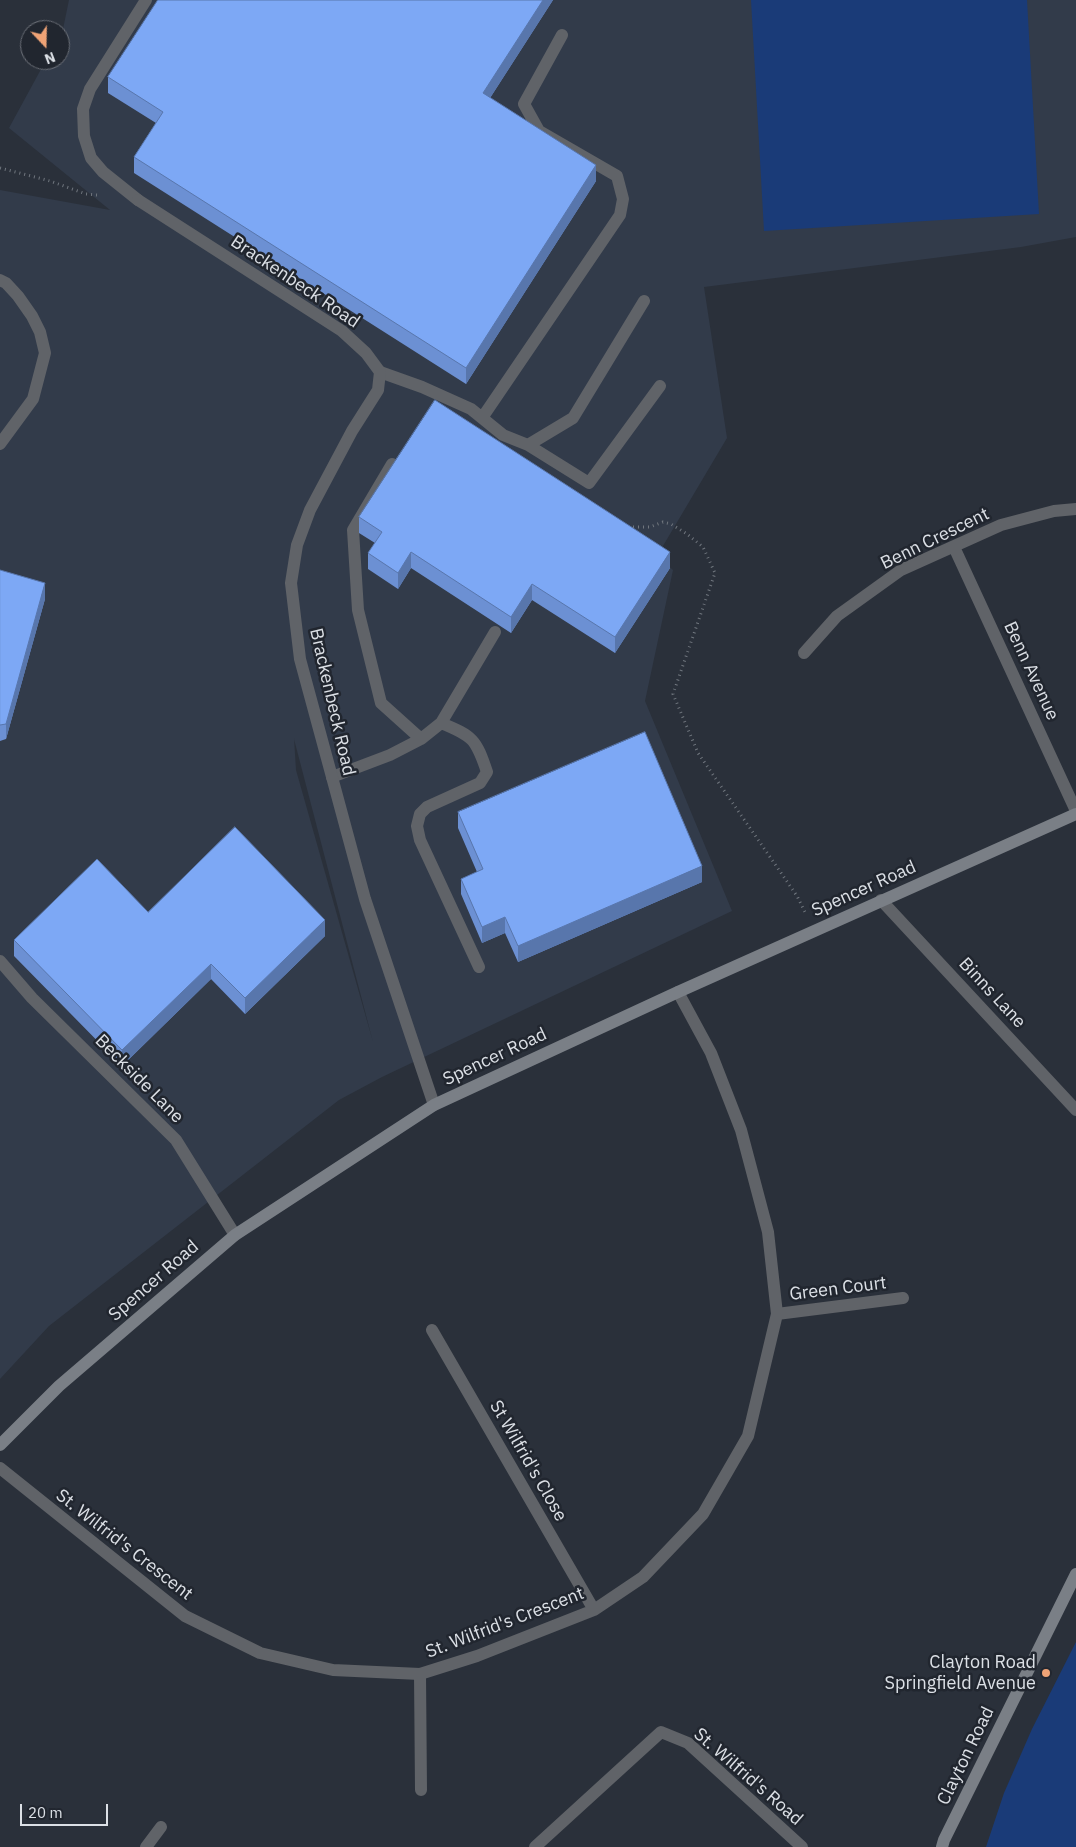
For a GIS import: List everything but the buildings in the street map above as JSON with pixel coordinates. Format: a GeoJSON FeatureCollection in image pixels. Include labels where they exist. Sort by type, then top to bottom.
{"type":"FeatureCollection","features":[{"type":"Feature","properties":{"kind":"street","name":"Brackenbeck Road"},"geometry":{"type":"LineString","coordinates":[[146,0],[90,89],[83,109],[84,136],[91,158],[103,172],[138,200],[342,331],[366,353],[380,372],[378,390],[352,431],[310,510],[297,545],[291,583],[300,659],[365,899],[434,1105]]}},
{"type":"Feature","properties":{"kind":"street"},"geometry":{"type":"LineString","coordinates":[[482,418],[620,215],[623,199],[617,176],[539,131],[524,104],[562,35]]}},
{"type":"Feature","properties":{"kind":"street"},"geometry":{"type":"LineString","coordinates":[[0,280],[6,283],[18,296],[32,316],[40,332],[45,354],[34,398],[0,444]]}},
{"type":"Feature","properties":{"kind":"street"},"geometry":{"type":"LineString","coordinates":[[528,445],[573,418],[644,301]]}},
{"type":"Feature","properties":{"kind":"street"},"geometry":{"type":"LineString","coordinates":[[380,372],[422,387],[471,409],[503,435],[528,445],[589,483],[660,386]]}},
{"type":"Feature","properties":{"kind":"street"},"geometry":{"type":"LineString","coordinates":[[392,464],[353,530],[358,610],[381,703],[421,739]]}},
{"type":"Feature","properties":{"kind":"street","name":"Benn Crescent"},"geometry":{"type":"LineString","coordinates":[[804,653],[837,616],[902,570],[1001,525],[1054,511],[1076,509]]}},
{"type":"Feature","properties":{"kind":"street","name":"Benn Avenue"},"geometry":{"type":"LineString","coordinates":[[954,547],[1076,812]]}},
{"type":"Feature","properties":{"kind":"street"},"geometry":{"type":"LineString","coordinates":[[332,777],[390,755],[421,739],[441,723],[494,632]]}},
{"type":"Feature","properties":{"kind":"street"},"geometry":{"type":"LineString","coordinates":[[441,723],[465,733],[479,749],[487,772],[480,784],[427,806],[420,814],[417,826],[420,840],[479,967]]}},
{"type":"Feature","properties":{"kind":"street","name":"Spencer Road"},"geometry":{"type":"LineString","coordinates":[[0,1445],[58,1386],[235,1235],[434,1105],[1076,812]]}},
{"type":"Feature","properties":{"kind":"street","name":"Binns Lane"},"geometry":{"type":"LineString","coordinates":[[881,900],[1076,1110]]}},
{"type":"Feature","properties":{"kind":"street","name":"Beckside Lane"},"geometry":{"type":"LineString","coordinates":[[0,961],[32,998],[176,1140],[235,1235]]}},
{"type":"Feature","properties":{"kind":"street","name":"St. Wilfrid's Crescent"},"geometry":{"type":"LineString","coordinates":[[0,1468],[185,1616],[260,1652],[333,1670],[420,1674],[477,1656],[594,1610],[643,1577],[703,1514],[748,1436],[777,1314],[768,1232],[741,1130],[711,1053],[678,992]]}},
{"type":"Feature","properties":{"kind":"street","name":"Green Court"},"geometry":{"type":"LineString","coordinates":[[777,1314],[903,1298]]}},
{"type":"Feature","properties":{"kind":"street","name":"St Wilfrid's Close"},"geometry":{"type":"LineString","coordinates":[[432,1330],[594,1610]]}},
{"type":"Feature","properties":{"kind":"street","name":"Clayton Road"},"geometry":{"type":"LineString","coordinates":[[942,1847],[1076,1574]]}},
{"type":"Feature","properties":{"kind":"street"},"geometry":{"type":"LineString","coordinates":[[420,1674],[421,1790]]}},
{"type":"Feature","properties":{"kind":"street","name":"St. Wilfrid's Road"},"geometry":{"type":"LineString","coordinates":[[535,1847],[661,1732],[688,1743],[802,1847]]}},
{"type":"Feature","properties":{"kind":"street"},"geometry":{"type":"LineString","coordinates":[[146,1847],[161,1827]]}},
{"type":"Feature","properties":{"kind":"path"},"geometry":{"type":"LineString","coordinates":[[0,168],[50,181],[86,194],[138,200]]}},
{"type":"Feature","properties":{"kind":"path"},"geometry":{"type":"LineString","coordinates":[[621,528],[650,527],[663,522],[671,524],[687,534],[703,547],[715,573],[673,694],[698,753],[797,896],[814,931]]}},
{"type":"Feature","properties":{"kind":"shaded area"},"geometry":{"type":"Polygon","coordinates":[[[69,0],[1076,0],[1076,237],[1021,247],[704,287],[727,438],[657,556],[673,570],[645,701],[732,911],[382,1077],[339,1100],[49,1326],[0,1379],[0,190],[110,210],[9,128],[41,70],[70,70],[70,20],[65,20],[69,0]],[[294,739],[296,770],[373,1042],[294,739]]]}},
{"type":"Feature","properties":{"kind":"shaded area"},"geometry":{"type":"Polygon","coordinates":[[[751,0],[1027,0],[1039,214],[764,231],[751,0]]]}},
{"type":"Feature","properties":{"kind":"shaded area"},"geometry":{"type":"Polygon","coordinates":[[[1076,1642],[1076,1847],[986,1847],[1004,1793],[1032,1729],[1076,1642]]]}},
{"type":"Feature","properties":{"kind":"place","name":"Clayton Road Springfield Avenue"},"geometry":{"type":"Point","coordinates":[1046,1673]}}]}
